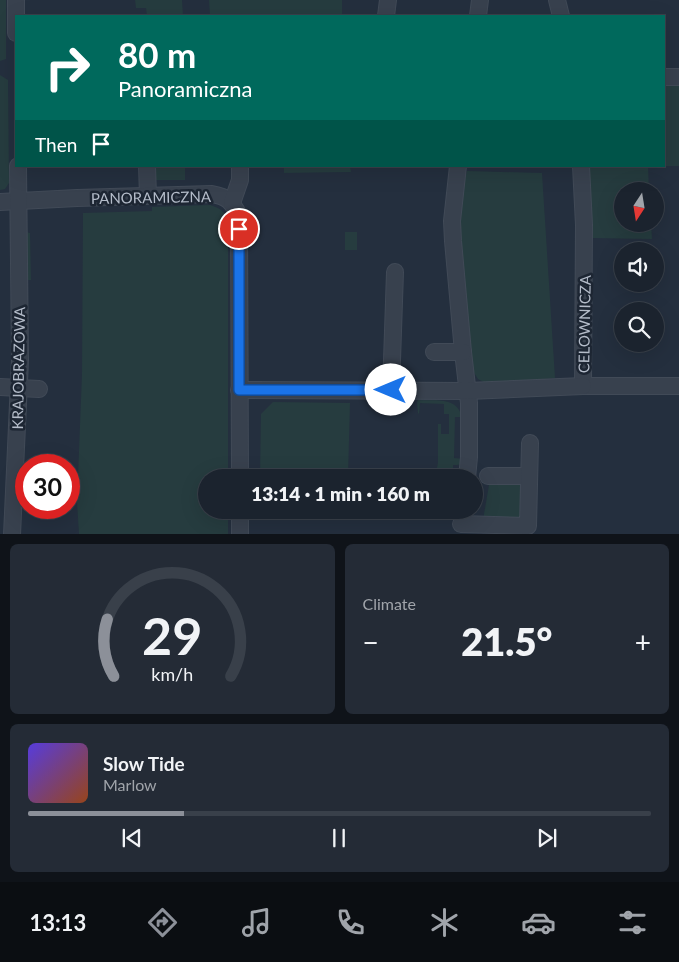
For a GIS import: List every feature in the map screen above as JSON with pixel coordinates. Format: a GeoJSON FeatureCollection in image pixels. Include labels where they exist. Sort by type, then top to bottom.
{"type":"FeatureCollection","features":[{"type":"Feature","properties":{"kind":"street"},"geometry":{"type":"LineString","coordinates":[[16,0],[16,15]]}},
{"type":"Feature","properties":{"kind":"street"},"geometry":{"type":"LineString","coordinates":[[386,15],[388,0]]}},
{"type":"Feature","properties":{"kind":"street"},"geometry":{"type":"LineString","coordinates":[[478,15],[480,0]]}},
{"type":"Feature","properties":{"kind":"street"},"geometry":{"type":"LineString","coordinates":[[557,0],[561,15]]}},
{"type":"Feature","properties":{"kind":"street"},"geometry":{"type":"LineString","coordinates":[[665,77],[679,77]]}},
{"type":"Feature","properties":{"kind":"street","name":"KRAJOBRAZOWA"},"geometry":{"type":"LineString","coordinates":[[12,534],[20,360],[18,167]]}},
{"type":"Feature","properties":{"kind":"street"},"geometry":{"type":"LineString","coordinates":[[147,167],[148,196]]}},
{"type":"Feature","properties":{"kind":"street"},"geometry":{"type":"LineString","coordinates":[[232,203],[240,180],[240,167]]}},
{"type":"Feature","properties":{"kind":"street"},"geometry":{"type":"LineString","coordinates":[[458,167],[452,221],[468,390],[470,426],[468,469]]}},
{"type":"Feature","properties":{"kind":"street","name":"CELOWNICZA"},"geometry":{"type":"LineString","coordinates":[[581,167],[584,225],[583,386],[679,386]]}},
{"type":"Feature","properties":{"kind":"street","name":"PANORAMICZNA"},"geometry":{"type":"LineString","coordinates":[[0,202],[212,194],[222,196],[232,203],[239,215],[240,469]]}},
{"type":"Feature","properties":{"kind":"street"},"geometry":{"type":"LineString","coordinates":[[391,390],[395,272]]}},
{"type":"Feature","properties":{"kind":"street"},"geometry":{"type":"LineString","coordinates":[[434,352],[463,352]]}},
{"type":"Feature","properties":{"kind":"street"},"geometry":{"type":"LineString","coordinates":[[239,390],[468,390],[583,386]]}},
{"type":"Feature","properties":{"kind":"street"},"geometry":{"type":"LineString","coordinates":[[0,387],[39,390]]}},
{"type":"Feature","properties":{"kind":"street"},"geometry":{"type":"LineString","coordinates":[[461,523],[528,526],[530,443]]}},
{"type":"Feature","properties":{"kind":"street"},"geometry":{"type":"LineString","coordinates":[[488,476],[529,476]]}},
{"type":"Feature","properties":{"kind":"street"},"geometry":{"type":"LineString","coordinates":[[240,519],[240,534]]}},
{"type":"Feature","properties":{"kind":"green space"},"geometry":{"type":"Polygon","coordinates":[[[0,0],[6,0],[6,59],[0,61],[0,0]]]}},
{"type":"Feature","properties":{"kind":"green space"},"geometry":{"type":"Polygon","coordinates":[[[135,0],[182,0],[183,15],[147,15],[146,8],[136,8],[135,0]]]}},
{"type":"Feature","properties":{"kind":"green space"},"geometry":{"type":"Polygon","coordinates":[[[209,0],[342,0],[342,15],[210,15],[209,0]]]}},
{"type":"Feature","properties":{"kind":"green space"},"geometry":{"type":"Polygon","coordinates":[[[0,75],[8,80],[9,183],[5,189],[0,190],[0,75]]]}},
{"type":"Feature","properties":{"kind":"green space"},"geometry":{"type":"Polygon","coordinates":[[[665,81],[679,81],[679,166],[665,166],[665,81]]]}},
{"type":"Feature","properties":{"kind":"green space"},"geometry":{"type":"Polygon","coordinates":[[[153,167],[185,167],[185,180],[153,180],[153,167]]]}},
{"type":"Feature","properties":{"kind":"green space"},"geometry":{"type":"Polygon","coordinates":[[[284,167],[350,167],[351,172],[284,173],[284,167]]]}},
{"type":"Feature","properties":{"kind":"green space"},"geometry":{"type":"Polygon","coordinates":[[[648,167],[649,182],[614,182],[614,232],[652,232],[652,239],[591,238],[587,168],[648,167]]]}},
{"type":"Feature","properties":{"kind":"green space"},"geometry":{"type":"Polygon","coordinates":[[[467,171],[542,173],[555,378],[487,384],[478,379],[473,371],[459,224],[462,189],[467,171]]]}},
{"type":"Feature","properties":{"kind":"green space"},"geometry":{"type":"Polygon","coordinates":[[[210,205],[222,211],[228,222],[228,469],[198,469],[198,519],[228,519],[228,534],[79,534],[83,213],[152,211],[152,207],[210,205]]]}},
{"type":"Feature","properties":{"kind":"green space"},"geometry":{"type":"Polygon","coordinates":[[[25,232],[30,233],[31,280],[26,280],[25,232]]]}},
{"type":"Feature","properties":{"kind":"green space"},"geometry":{"type":"Polygon","coordinates":[[[345,232],[357,232],[357,250],[345,250],[345,232]]]}},
{"type":"Feature","properties":{"kind":"green space"},"geometry":{"type":"Polygon","coordinates":[[[418,400],[444,401],[459,410],[462,417],[455,417],[454,458],[463,459],[460,464],[453,465],[453,469],[437,469],[438,424],[441,424],[441,434],[449,434],[449,414],[444,414],[444,404],[420,403],[419,414],[418,400]]]}},
{"type":"Feature","properties":{"kind":"green space"},"geometry":{"type":"Polygon","coordinates":[[[273,402],[350,403],[348,469],[260,469],[261,414],[273,402]]]}},
{"type":"Feature","properties":{"kind":"green space"},"geometry":{"type":"Polygon","coordinates":[[[491,481],[521,482],[524,514],[519,520],[483,520],[491,481]]]}},
{"type":"Feature","properties":{"kind":"route"},"geometry":{"type":"LineString","coordinates":[[239,229],[239,390],[391,390]]}}]}
